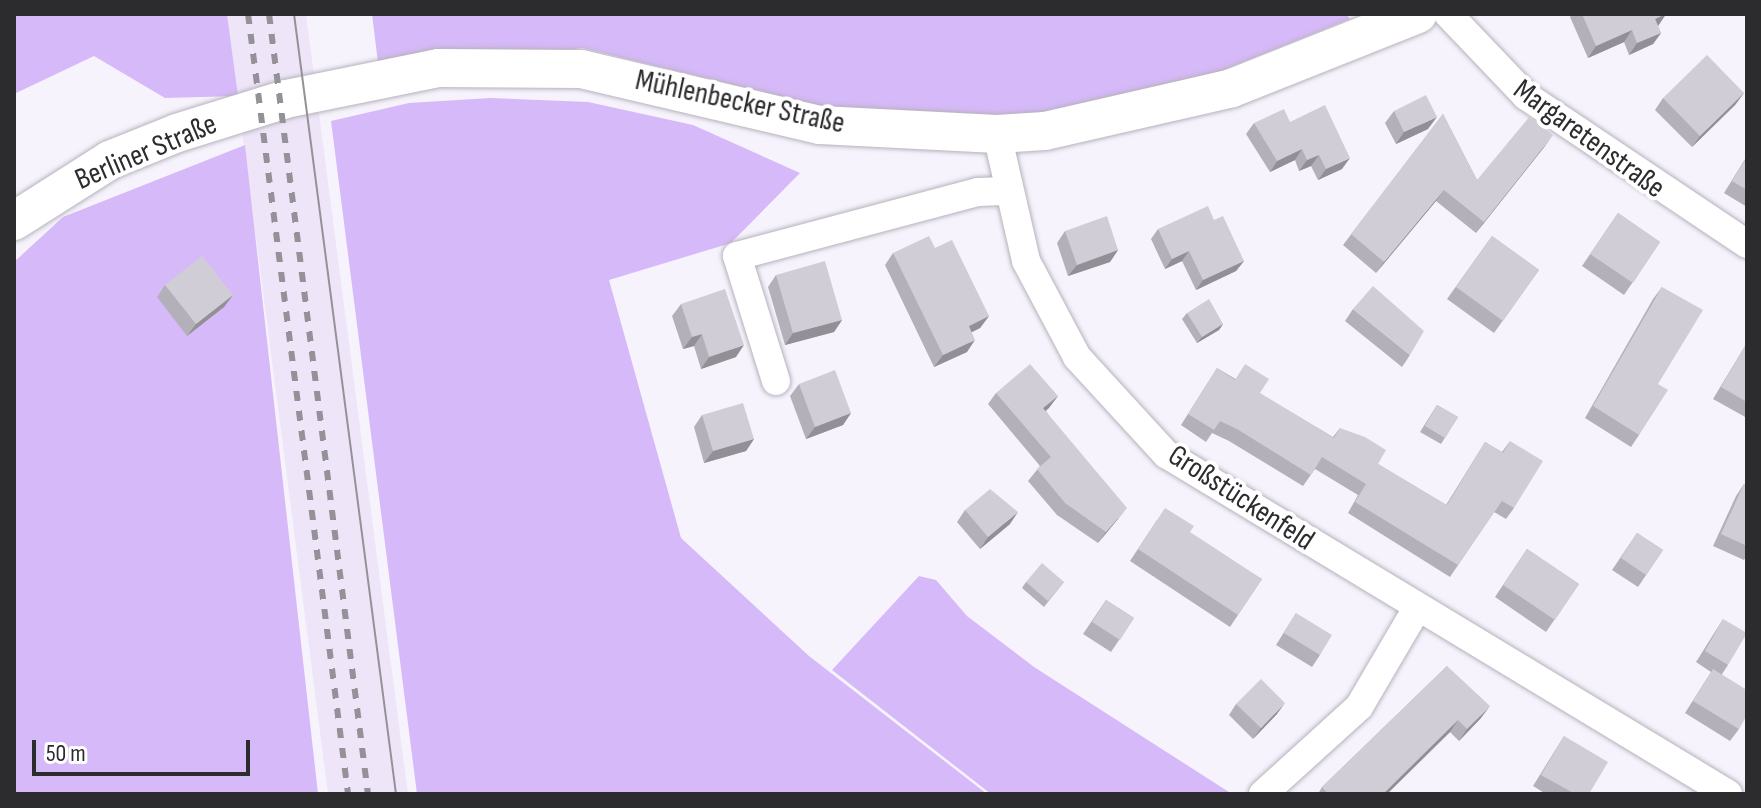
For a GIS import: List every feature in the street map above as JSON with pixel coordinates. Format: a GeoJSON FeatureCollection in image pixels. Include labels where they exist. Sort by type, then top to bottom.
{"type":"FeatureCollection","features":[{"type":"Feature","properties":{"kind":"main road","name":"Mühlenbecker Straße"},"geometry":{"type":"LineString","coordinates":[[286,99],[439,68],[567,68],[820,125],[997,134],[1045,131],[1232,88],[1418,14]]}},
{"type":"Feature","properties":{"kind":"main road","name":"Berliner Straße"},"geometry":{"type":"LineString","coordinates":[[14,221],[110,160],[286,99]]}},
{"type":"Feature","properties":{"kind":"street","name":"Margaretenstraße"},"geometry":{"type":"LineString","coordinates":[[1448,14],[1526,96],[1747,244]]}},
{"type":"Feature","properties":{"kind":"street","name":"Großstückenfeld"},"geometry":{"type":"LineString","coordinates":[[997,134],[1005,191],[1026,261],[1077,357],[1166,454],[1728,794]]}},
{"type":"Feature","properties":{"kind":"street"},"geometry":{"type":"LineString","coordinates":[[776,381],[737,256],[978,192],[1005,191]]}},
{"type":"Feature","properties":{"kind":"street"},"geometry":{"type":"LineString","coordinates":[[1263,794],[1359,707],[1417,608]]}},
{"type":"Feature","properties":{"kind":"shaded area"},"geometry":{"type":"Polygon","coordinates":[[[14,14],[227,14],[238,96],[165,98],[94,56],[14,94],[14,14]]]}},
{"type":"Feature","properties":{"kind":"shaded area"},"geometry":{"type":"Polygon","coordinates":[[[227,14],[306,14],[408,794],[328,794],[227,14]]]}},
{"type":"Feature","properties":{"kind":"shaded area"},"geometry":{"type":"Polygon","coordinates":[[[372,14],[1346,14],[1350,19],[1226,69],[1160,107],[1045,131],[824,107],[582,48],[380,79],[372,14]]]}},
{"type":"Feature","properties":{"kind":"shaded area"},"geometry":{"type":"Polygon","coordinates":[[[490,98],[588,102],[693,125],[800,173],[731,243],[609,280],[681,538],[809,656],[987,794],[417,794],[331,121],[409,103],[490,98]]]}},
{"type":"Feature","properties":{"kind":"shaded area"},"geometry":{"type":"Polygon","coordinates":[[[245,145],[318,794],[14,794],[14,262],[63,217],[245,145]]]}},
{"type":"Feature","properties":{"kind":"shaded area"},"geometry":{"type":"Polygon","coordinates":[[[919,576],[936,580],[967,616],[1034,667],[1232,794],[991,794],[832,670],[919,576]]]}},
{"type":"Feature","properties":{"kind":"building"},"geometry":{"type":"Polygon","coordinates":[[[1582,14],[1666,14],[1655,19],[1661,33],[1637,43],[1632,30],[1596,46],[1582,14]]]}},
{"type":"Feature","properties":{"kind":"building"},"geometry":{"type":"Polygon","coordinates":[[[1707,55],[1744,93],[1700,136],[1663,98],[1707,55]]]}},
{"type":"Feature","properties":{"kind":"building"},"geometry":{"type":"Polygon","coordinates":[[[1426,95],[1437,117],[1404,132],[1394,111],[1426,95]]]}},
{"type":"Feature","properties":{"kind":"building"},"geometry":{"type":"Polygon","coordinates":[[[1325,105],[1350,158],[1326,169],[1319,155],[1307,160],[1302,149],[1277,161],[1254,123],[1284,109],[1290,122],[1325,105]]]}},
{"type":"Feature","properties":{"kind":"building"},"geometry":{"type":"Polygon","coordinates":[[[1443,114],[1477,180],[1530,116],[1553,135],[1484,222],[1444,190],[1384,262],[1351,234],[1443,114]]]}},
{"type":"Feature","properties":{"kind":"building"},"geometry":{"type":"Polygon","coordinates":[[[1747,157],[1747,190],[1732,181],[1747,157]]]}},
{"type":"Feature","properties":{"kind":"building"},"geometry":{"type":"Polygon","coordinates":[[[1208,206],[1214,220],[1223,216],[1244,261],[1203,280],[1189,251],[1172,259],[1158,229],[1208,206]]]}},
{"type":"Feature","properties":{"kind":"building"},"geometry":{"type":"Polygon","coordinates":[[[1618,213],[1660,242],[1633,283],[1590,254],[1618,213]]]}},
{"type":"Feature","properties":{"kind":"building"},"geometry":{"type":"Polygon","coordinates":[[[1107,216],[1118,250],[1077,265],[1065,231],[1107,216]]]}},
{"type":"Feature","properties":{"kind":"building"},"geometry":{"type":"Polygon","coordinates":[[[929,236],[935,248],[952,240],[989,316],[969,326],[975,340],[943,355],[893,253],[929,236]]]}},
{"type":"Feature","properties":{"kind":"building"},"geometry":{"type":"Polygon","coordinates":[[[1492,236],[1539,270],[1503,321],[1456,287],[1492,236]]]}},
{"type":"Feature","properties":{"kind":"building"},"geometry":{"type":"Polygon","coordinates":[[[202,256],[233,295],[196,324],[165,285],[202,256]]]}},
{"type":"Feature","properties":{"kind":"building"},"geometry":{"type":"Polygon","coordinates":[[[825,261],[842,320],[793,333],[776,275],[825,261]]]}},
{"type":"Feature","properties":{"kind":"building"},"geometry":{"type":"Polygon","coordinates":[[[1373,286],[1424,331],[1410,355],[1353,309],[1373,286]]]}},
{"type":"Feature","properties":{"kind":"building"},"geometry":{"type":"Polygon","coordinates":[[[1662,287],[1703,310],[1658,384],[1668,390],[1639,435],[1593,406],[1662,287]]]}},
{"type":"Feature","properties":{"kind":"building"},"geometry":{"type":"Polygon","coordinates":[[[725,289],[744,345],[709,357],[702,334],[692,337],[681,304],[725,289]]]}},
{"type":"Feature","properties":{"kind":"building"},"geometry":{"type":"Polygon","coordinates":[[[1209,299],[1223,324],[1202,337],[1187,313],[1209,299]]]}},
{"type":"Feature","properties":{"kind":"building"},"geometry":{"type":"Polygon","coordinates":[[[1747,347],[1747,402],[1721,387],[1747,347]]]}},
{"type":"Feature","properties":{"kind":"building"},"geometry":{"type":"Polygon","coordinates":[[[1030,364],[1058,396],[1043,408],[1127,508],[1106,532],[1065,503],[1037,469],[1051,457],[996,393],[1030,364]]]}},
{"type":"Feature","properties":{"kind":"building"},"geometry":{"type":"Polygon","coordinates":[[[1245,364],[1269,379],[1260,393],[1334,438],[1340,428],[1365,437],[1386,450],[1378,464],[1447,505],[1485,442],[1503,453],[1510,441],[1543,461],[1514,508],[1502,501],[1458,565],[1355,502],[1366,484],[1322,457],[1311,475],[1237,429],[1220,421],[1214,430],[1188,414],[1217,368],[1235,380],[1245,364]]]}},
{"type":"Feature","properties":{"kind":"building"},"geometry":{"type":"Polygon","coordinates":[[[835,370],[851,413],[815,427],[799,384],[835,370]]]}},
{"type":"Feature","properties":{"kind":"building"},"geometry":{"type":"Polygon","coordinates":[[[743,403],[754,439],[713,451],[702,415],[743,403]]]}},
{"type":"Feature","properties":{"kind":"building"},"geometry":{"type":"Polygon","coordinates":[[[1437,405],[1458,417],[1445,438],[1425,426],[1437,405]]]}},
{"type":"Feature","properties":{"kind":"building"},"geometry":{"type":"Polygon","coordinates":[[[1744,484],[1747,485],[1747,546],[1721,534],[1744,484]]]}},
{"type":"Feature","properties":{"kind":"building"},"geometry":{"type":"Polygon","coordinates":[[[990,489],[1018,512],[988,537],[965,510],[990,489]]]}},
{"type":"Feature","properties":{"kind":"building"},"geometry":{"type":"Polygon","coordinates":[[[1165,508],[1194,526],[1190,532],[1262,579],[1238,615],[1138,549],[1165,508]]]}},
{"type":"Feature","properties":{"kind":"building"},"geometry":{"type":"Polygon","coordinates":[[[1637,533],[1663,550],[1646,575],[1621,558],[1637,533]]]}},
{"type":"Feature","properties":{"kind":"building"},"geometry":{"type":"Polygon","coordinates":[[[1527,549],[1579,584],[1555,620],[1503,585],[1527,549]]]}},
{"type":"Feature","properties":{"kind":"building"},"geometry":{"type":"Polygon","coordinates":[[[1042,563],[1064,582],[1048,601],[1026,582],[1042,563]]]}},
{"type":"Feature","properties":{"kind":"building"},"geometry":{"type":"Polygon","coordinates":[[[1106,600],[1134,618],[1120,640],[1092,622],[1106,600]]]}},
{"type":"Feature","properties":{"kind":"building"},"geometry":{"type":"Polygon","coordinates":[[[1296,613],[1332,635],[1320,655],[1284,633],[1296,613]]]}},
{"type":"Feature","properties":{"kind":"building"},"geometry":{"type":"Polygon","coordinates":[[[1723,619],[1747,633],[1728,665],[1705,651],[1723,619]]]}},
{"type":"Feature","properties":{"kind":"building"},"geometry":{"type":"Polygon","coordinates":[[[1447,666],[1490,706],[1467,729],[1458,720],[1383,794],[1328,794],[1322,787],[1447,666]]]}},
{"type":"Feature","properties":{"kind":"building"},"geometry":{"type":"Polygon","coordinates":[[[1713,669],[1747,690],[1747,715],[1739,729],[1693,701],[1713,669]]]}},
{"type":"Feature","properties":{"kind":"building"},"geometry":{"type":"Polygon","coordinates":[[[1261,679],[1285,703],[1261,728],[1236,704],[1261,679]]]}},
{"type":"Feature","properties":{"kind":"building"},"geometry":{"type":"Polygon","coordinates":[[[1564,736],[1608,762],[1589,794],[1575,794],[1541,775],[1564,736]]]}},
{"type":"Feature","properties":{"kind":"tram line"},"geometry":{"type":"LineString","coordinates":[[294,14],[396,794]]}},
{"type":"Feature","properties":{"kind":"railway"},"geometry":{"type":"LineString","coordinates":[[248,14],[348,794]]}},
{"type":"Feature","properties":{"kind":"railway"},"geometry":{"type":"LineString","coordinates":[[269,14],[368,794]]}}]}
